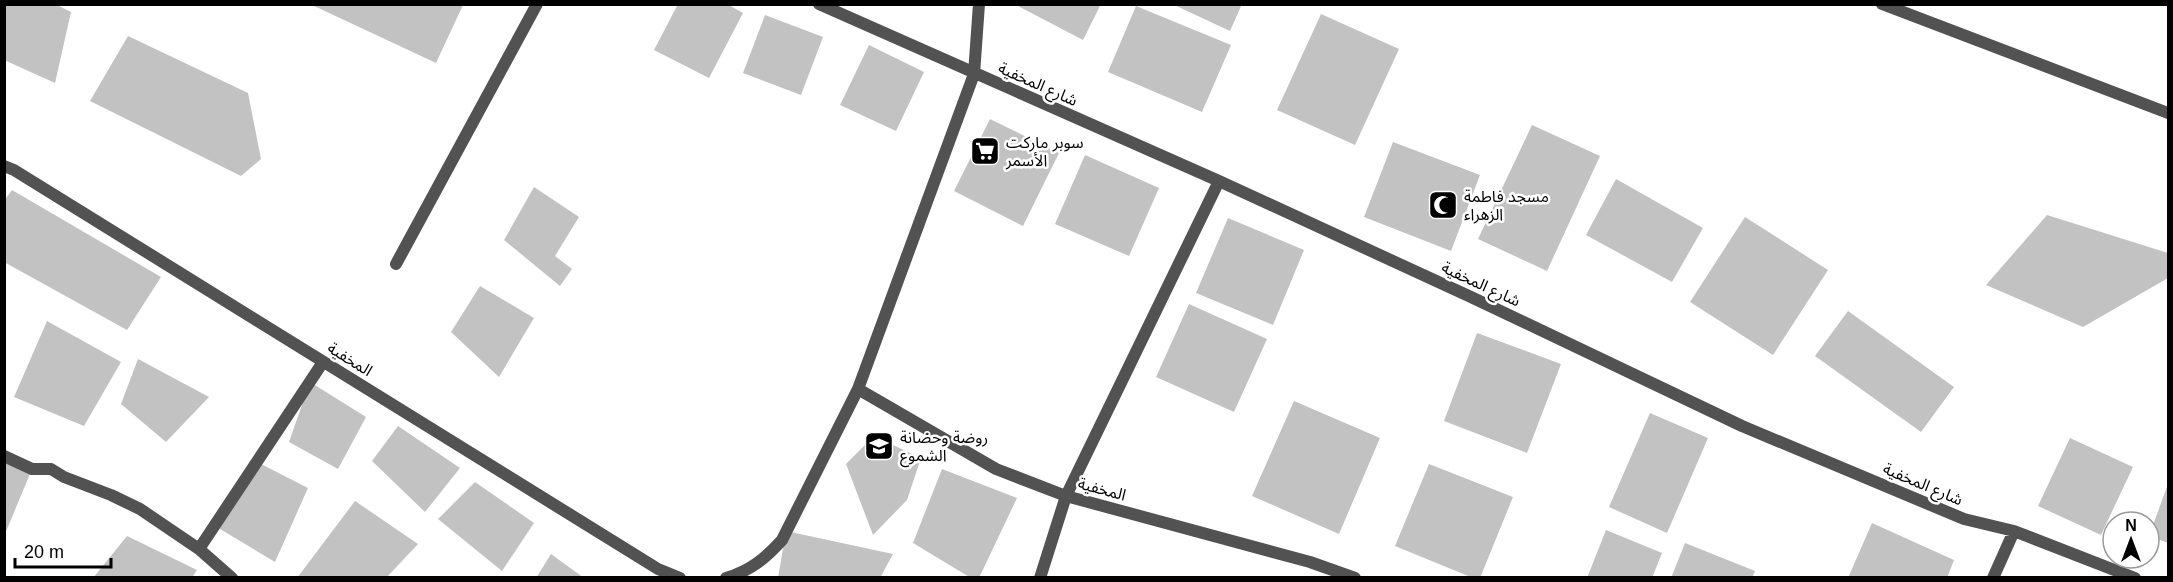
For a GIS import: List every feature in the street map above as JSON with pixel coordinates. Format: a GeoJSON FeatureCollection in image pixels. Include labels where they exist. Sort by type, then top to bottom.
{"type":"FeatureCollection","features":[{"type":"Feature","properties":{"kind":"street"},"geometry":{"type":"LineString","coordinates":[[396,264],[537,4]]}},
{"type":"Feature","properties":{"kind":"street","name":"شارع المخفية"},"geometry":{"type":"LineString","coordinates":[[819,4],[1219,181],[1461,292],[1742,426],[1964,519],[2014,531],[2135,578]]}},
{"type":"Feature","properties":{"kind":"street"},"geometry":{"type":"LineString","coordinates":[[726,578],[754,566],[782,540],[858,389],[974,74],[979,4]]}},
{"type":"Feature","properties":{"kind":"street"},"geometry":{"type":"LineString","coordinates":[[1882,4],[2169,113]]}},
{"type":"Feature","properties":{"kind":"street","name":"المخفية"},"geometry":{"type":"LineString","coordinates":[[4,166],[24,176],[658,569],[680,578]]}},
{"type":"Feature","properties":{"kind":"street"},"geometry":{"type":"LineString","coordinates":[[1040,578],[1066,496],[1219,181]]}},
{"type":"Feature","properties":{"kind":"street"},"geometry":{"type":"LineString","coordinates":[[199,549],[323,362]]}},
{"type":"Feature","properties":{"kind":"street","name":"المخفية"},"geometry":{"type":"LineString","coordinates":[[858,389],[996,469],[1066,496],[1310,562],[1355,578]]}},
{"type":"Feature","properties":{"kind":"street"},"geometry":{"type":"LineString","coordinates":[[4,456],[32,469],[51,469],[64,477],[140,509],[199,549],[232,578]]}},
{"type":"Feature","properties":{"kind":"street"},"geometry":{"type":"LineString","coordinates":[[1993,578],[2014,531]]}},
{"type":"Feature","properties":{"kind":"building"},"geometry":{"type":"Polygon","coordinates":[[[4,4],[55,4],[71,12],[55,83],[4,60],[4,4]]]}},
{"type":"Feature","properties":{"kind":"building"},"geometry":{"type":"Polygon","coordinates":[[[678,4],[727,4],[743,13],[709,78],[654,50],[678,4]]]}},
{"type":"Feature","properties":{"kind":"building"},"geometry":{"type":"Polygon","coordinates":[[[1014,4],[1101,4],[1083,40],[1014,4]]]}},
{"type":"Feature","properties":{"kind":"building"},"geometry":{"type":"Polygon","coordinates":[[[1172,4],[1242,4],[1230,31],[1172,4]]]}},
{"type":"Feature","properties":{"kind":"building"},"geometry":{"type":"Polygon","coordinates":[[[312,5],[463,5],[436,63],[312,5]]]}},
{"type":"Feature","properties":{"kind":"building"},"geometry":{"type":"Polygon","coordinates":[[[1136,6],[1231,45],[1202,112],[1108,72],[1136,6]]]}},
{"type":"Feature","properties":{"kind":"building"},"geometry":{"type":"Polygon","coordinates":[[[1321,14],[1399,49],[1355,145],[1277,110],[1321,14]]]}},
{"type":"Feature","properties":{"kind":"building"},"geometry":{"type":"Polygon","coordinates":[[[765,15],[823,37],[801,95],[743,73],[765,15]]]}},
{"type":"Feature","properties":{"kind":"building"},"geometry":{"type":"Polygon","coordinates":[[[128,36],[248,93],[261,159],[241,176],[90,101],[128,36]]]}},
{"type":"Feature","properties":{"kind":"building"},"geometry":{"type":"Polygon","coordinates":[[[869,45],[924,72],[896,131],[840,105],[869,45]]]}},
{"type":"Feature","properties":{"kind":"building"},"geometry":{"type":"Polygon","coordinates":[[[990,119],[1059,153],[1023,226],[954,191],[990,119]]]}},
{"type":"Feature","properties":{"kind":"building"},"geometry":{"type":"Polygon","coordinates":[[[1532,125],[1600,156],[1547,271],[1478,239],[1532,125]]]}},
{"type":"Feature","properties":{"kind":"building"},"geometry":{"type":"Polygon","coordinates":[[[1393,142],[1480,175],[1451,251],[1364,217],[1393,142]]]}},
{"type":"Feature","properties":{"kind":"building"},"geometry":{"type":"Polygon","coordinates":[[[1085,155],[1159,188],[1129,256],[1055,224],[1085,155]]]}},
{"type":"Feature","properties":{"kind":"building"},"geometry":{"type":"Polygon","coordinates":[[[1616,179],[1703,228],[1672,282],[1586,235],[1616,179]]]}},
{"type":"Feature","properties":{"kind":"building"},"geometry":{"type":"Polygon","coordinates":[[[534,187],[579,217],[555,256],[572,269],[560,286],[504,240],[534,187]]]}},
{"type":"Feature","properties":{"kind":"building"},"geometry":{"type":"Polygon","coordinates":[[[12,190],[161,277],[127,330],[4,262],[4,201],[12,190]]]}},
{"type":"Feature","properties":{"kind":"building"},"geometry":{"type":"Polygon","coordinates":[[[2047,215],[2168,253],[2168,278],[2083,327],[1986,285],[2047,215]]]}},
{"type":"Feature","properties":{"kind":"building"},"geometry":{"type":"Polygon","coordinates":[[[1745,217],[1828,270],[1773,355],[1690,302],[1745,217]]]}},
{"type":"Feature","properties":{"kind":"building"},"geometry":{"type":"Polygon","coordinates":[[[1228,218],[1304,250],[1273,325],[1196,293],[1228,218]]]}},
{"type":"Feature","properties":{"kind":"building"},"geometry":{"type":"Polygon","coordinates":[[[480,286],[534,318],[499,377],[451,332],[480,286]]]}},
{"type":"Feature","properties":{"kind":"building"},"geometry":{"type":"Polygon","coordinates":[[[1189,304],[1267,339],[1234,412],[1156,377],[1189,304]]]}},
{"type":"Feature","properties":{"kind":"building"},"geometry":{"type":"Polygon","coordinates":[[[1848,311],[1954,387],[1921,432],[1815,356],[1848,311]]]}},
{"type":"Feature","properties":{"kind":"building"},"geometry":{"type":"Polygon","coordinates":[[[47,321],[121,362],[84,426],[14,397],[47,321]]]}},
{"type":"Feature","properties":{"kind":"building"},"geometry":{"type":"Polygon","coordinates":[[[1477,333],[1561,364],[1527,453],[1444,421],[1477,333]]]}},
{"type":"Feature","properties":{"kind":"building"},"geometry":{"type":"Polygon","coordinates":[[[138,359],[209,397],[166,442],[121,404],[138,359]]]}},
{"type":"Feature","properties":{"kind":"building"},"geometry":{"type":"Polygon","coordinates":[[[310,382],[366,417],[338,469],[289,442],[310,382]]]}},
{"type":"Feature","properties":{"kind":"building"},"geometry":{"type":"Polygon","coordinates":[[[1294,401],[1380,438],[1339,534],[1252,496],[1294,401]]]}},
{"type":"Feature","properties":{"kind":"building"},"geometry":{"type":"Polygon","coordinates":[[[1650,413],[1708,438],[1667,533],[1609,507],[1650,413]]]}},
{"type":"Feature","properties":{"kind":"building"},"geometry":{"type":"Polygon","coordinates":[[[398,426],[460,468],[425,512],[372,461],[398,426]]]}},
{"type":"Feature","properties":{"kind":"building"},"geometry":{"type":"Polygon","coordinates":[[[2070,438],[2133,467],[2113,510],[2101,510],[2101,535],[2038,506],[2070,438]]]}},
{"type":"Feature","properties":{"kind":"building"},"geometry":{"type":"Polygon","coordinates":[[[865,445],[893,445],[921,458],[907,500],[873,535],[846,464],[865,445]]]}},
{"type":"Feature","properties":{"kind":"building"},"geometry":{"type":"Polygon","coordinates":[[[257,462],[308,488],[275,562],[215,526],[257,462]]]}},
{"type":"Feature","properties":{"kind":"building"},"geometry":{"type":"Polygon","coordinates":[[[4,463],[32,469],[5,534],[4,534],[4,463]]]}},
{"type":"Feature","properties":{"kind":"building"},"geometry":{"type":"Polygon","coordinates":[[[1429,464],[1513,497],[1480,578],[1473,578],[1395,546],[1429,464]]]}},
{"type":"Feature","properties":{"kind":"building"},"geometry":{"type":"Polygon","coordinates":[[[942,469],[1017,498],[979,578],[971,578],[913,543],[942,469]]]}},
{"type":"Feature","properties":{"kind":"building"},"geometry":{"type":"Polygon","coordinates":[[[475,482],[534,523],[502,571],[438,519],[475,482]]]}},
{"type":"Feature","properties":{"kind":"building"},"geometry":{"type":"Polygon","coordinates":[[[2168,484],[2168,543],[2161,540],[2161,510],[2158,510],[2168,484]]]}},
{"type":"Feature","properties":{"kind":"building"},"geometry":{"type":"Polygon","coordinates":[[[355,501],[418,544],[386,578],[297,578],[355,501]]]}},
{"type":"Feature","properties":{"kind":"building"},"geometry":{"type":"Polygon","coordinates":[[[1872,523],[1954,560],[1947,578],[1848,578],[1872,523]]]}},
{"type":"Feature","properties":{"kind":"building"},"geometry":{"type":"Polygon","coordinates":[[[1606,530],[1662,553],[1652,578],[1587,578],[1606,530]]]}},
{"type":"Feature","properties":{"kind":"building"},"geometry":{"type":"Polygon","coordinates":[[[786,531],[893,554],[880,578],[778,578],[786,531]]]}},
{"type":"Feature","properties":{"kind":"building"},"geometry":{"type":"Polygon","coordinates":[[[127,536],[197,570],[192,578],[93,578],[127,536]]]}},
{"type":"Feature","properties":{"kind":"building"},"geometry":{"type":"Polygon","coordinates":[[[1685,543],[1755,571],[1752,578],[1671,578],[1685,543]]]}},
{"type":"Feature","properties":{"kind":"building"},"geometry":{"type":"Polygon","coordinates":[[[551,554],[584,578],[536,578],[551,554]]]}},
{"type":"Feature","properties":{"kind":"place","name":"سوبر ماركت الأسمر"},"geometry":{"type":"Point","coordinates":[985,151]}},
{"type":"Feature","properties":{"kind":"place","name":"مسجد فاطمة الزهراء"},"geometry":{"type":"Point","coordinates":[1443,205]}},
{"type":"Feature","properties":{"kind":"place","name":"روضة وحضانة الشموع"},"geometry":{"type":"Point","coordinates":[879,446]}}]}
